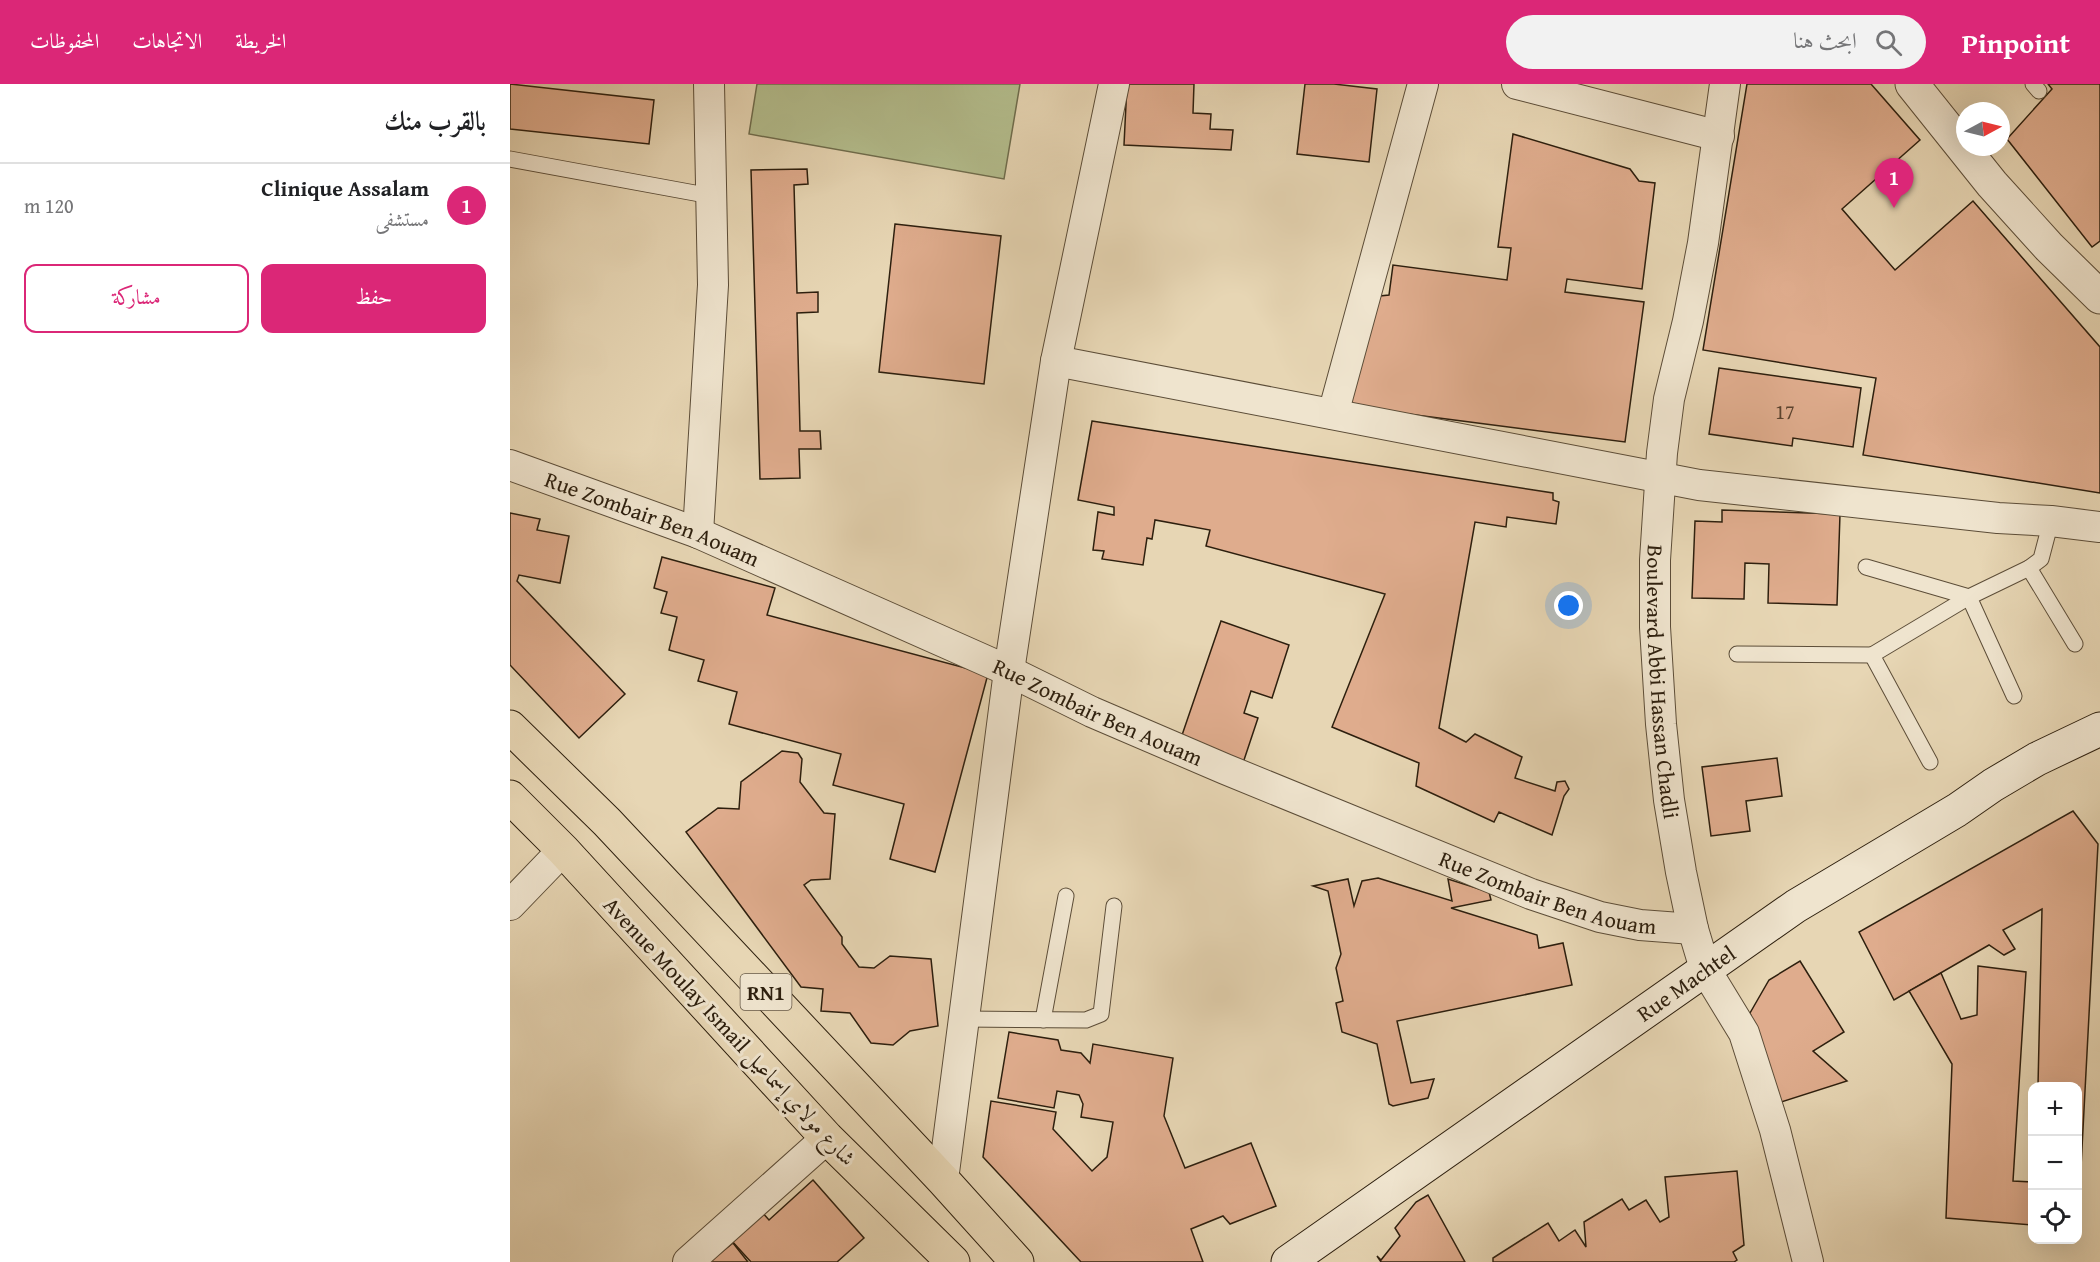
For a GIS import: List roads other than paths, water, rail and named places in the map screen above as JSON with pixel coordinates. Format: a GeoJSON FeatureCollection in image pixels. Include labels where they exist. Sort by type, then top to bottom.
{"type":"FeatureCollection","features":[{"type":"Feature","properties":{"kind":"highway","name":"RN1"},"geometry":{"type":"LineString","coordinates":[[510,727],[608,822],[1017,1262]]}},
{"type":"Feature","properties":{"kind":"highway","name":"Avenue Moulay Ismail شارع مولاي إسماعيل"},"geometry":{"type":"LineString","coordinates":[[510,797],[563,850],[827,1138],[953,1262]]}},
{"type":"Feature","properties":{"kind":"main road"},"geometry":{"type":"LineString","coordinates":[[1914,84],[1992,184],[2049,247],[2100,297]]}},
{"type":"Feature","properties":{"kind":"main road","name":"Rue Machtel"},"geometry":{"type":"LineString","coordinates":[[1288,1262],[1796,906],[1957,810],[2037,759],[2100,729]]}},
{"type":"Feature","properties":{"kind":"street"},"geometry":{"type":"LineString","coordinates":[[698,533],[713,285],[709,84]]}},
{"type":"Feature","properties":{"kind":"street"},"geometry":{"type":"LineString","coordinates":[[943,1180],[1009,671],[1056,362],[1114,84]]}},
{"type":"Feature","properties":{"kind":"street"},"geometry":{"type":"LineString","coordinates":[[1334,414],[1423,84]]}},
{"type":"Feature","properties":{"kind":"street"},"geometry":{"type":"LineString","coordinates":[[1517,84],[1719,136]]}},
{"type":"Feature","properties":{"kind":"street","name":"Boulevard Abbi Hassan Chadli"},"geometry":{"type":"LineString","coordinates":[[1725,84],[1703,243],[1669,399],[1660,478],[1655,560],[1655,627],[1661,724],[1669,800],[1693,929],[1705,969],[1744,1033],[1774,1130],[1805,1260]]}},
{"type":"Feature","properties":{"kind":"street"},"geometry":{"type":"LineString","coordinates":[[1056,362],[1699,485],[1860,504],[2100,527]]}},
{"type":"Feature","properties":{"kind":"street","name":"Rue Zombair Ben Aouam"},"geometry":{"type":"LineString","coordinates":[[510,465],[698,533],[1009,671],[1092,712],[1215,765],[1531,894],[1600,917],[1640,925],[1693,929]]}},
{"type":"Feature","properties":{"kind":"street"},"geometry":{"type":"LineString","coordinates":[[510,904],[563,850]]}},
{"type":"Feature","properties":{"kind":"street"},"geometry":{"type":"LineString","coordinates":[[688,1262],[827,1138]]}},
{"type":"Feature","properties":{"kind":"lane"},"geometry":{"type":"LineString","coordinates":[[510,159],[711,196]]}},
{"type":"Feature","properties":{"kind":"lane"},"geometry":{"type":"LineString","coordinates":[[1737,654],[1872,655],[1969,597],[2029,568],[2041,559],[2051,521]]}},
{"type":"Feature","properties":{"kind":"lane"},"geometry":{"type":"LineString","coordinates":[[1866,567],[1969,597],[2014,696]]}},
{"type":"Feature","properties":{"kind":"lane"},"geometry":{"type":"LineString","coordinates":[[2029,568],[2075,644]]}},
{"type":"Feature","properties":{"kind":"lane"},"geometry":{"type":"LineString","coordinates":[[1872,655],[1929,762]]}},
{"type":"Feature","properties":{"kind":"lane"},"geometry":{"type":"LineString","coordinates":[[1043,1020],[1066,896]]}},
{"type":"Feature","properties":{"kind":"lane"},"geometry":{"type":"LineString","coordinates":[[963,1019],[1086,1020],[1101,1014],[1114,906]]}},
{"type":"Feature","properties":{"kind":"place","name":"Clinique Assalam"},"geometry":{"type":"Point","coordinates":[1894,208]}}]}
